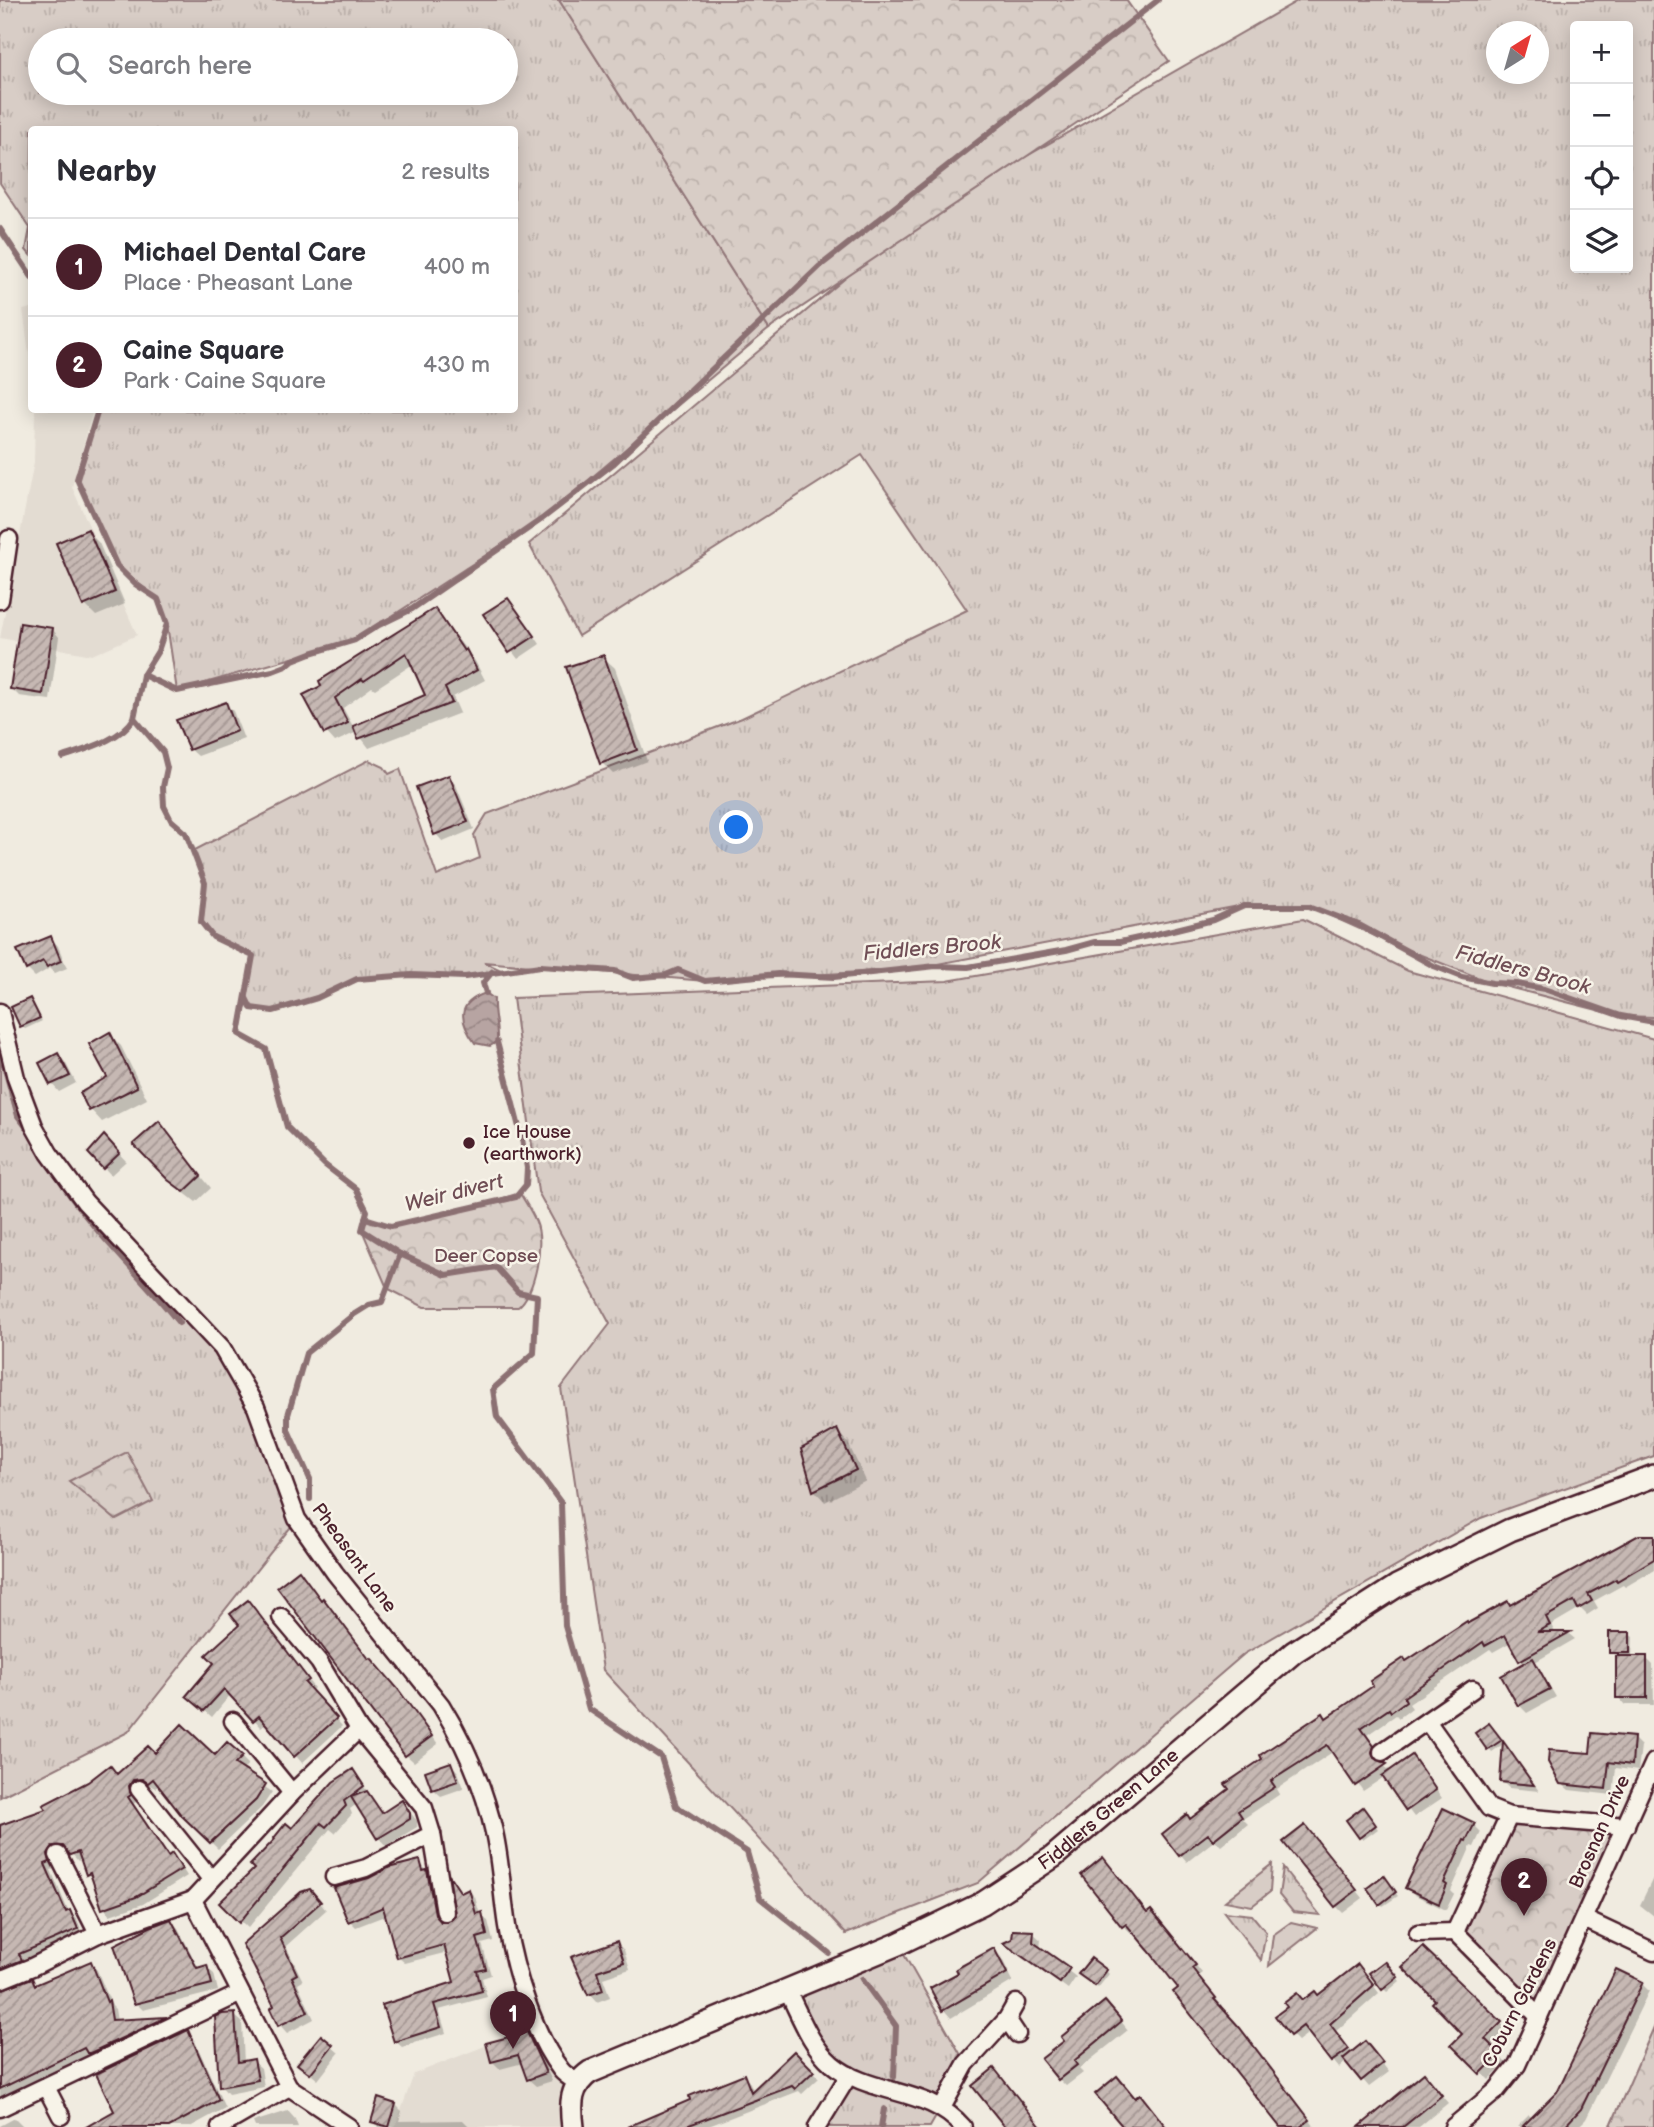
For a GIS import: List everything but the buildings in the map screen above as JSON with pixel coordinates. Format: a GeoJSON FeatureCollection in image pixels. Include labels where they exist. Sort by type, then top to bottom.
{"type":"FeatureCollection","features":[{"type":"Feature","properties":{"kind":"street"},"geometry":{"type":"LineString","coordinates":[[0,600],[9,539]]}},
{"type":"Feature","properties":{"kind":"street","name":"Pheasant Lane"},"geometry":{"type":"LineString","coordinates":[[0,1012],[16,1078],[34,1126],[49,1153],[85,1202],[222,1348],[256,1407],[297,1519],[335,1573],[441,1705],[453,1725],[474,1768],[494,1830],[508,1927],[524,1994],[537,2026],[562,2071],[578,2083]]}},
{"type":"Feature","properties":{"kind":"street","name":"Fiddlers Green Lane"},"geometry":{"type":"LineString","coordinates":[[578,2083],[597,2068],[898,1944],[984,1903],[1053,1857],[1294,1652],[1397,1586],[1510,1530],[1654,1476]]}},
{"type":"Feature","properties":{"kind":"street"},"geometry":{"type":"LineString","coordinates":[[282,1617],[319,1662],[359,1729],[424,1808],[432,1833],[445,1912]]}},
{"type":"Feature","properties":{"kind":"street"},"geometry":{"type":"LineString","coordinates":[[1382,1752],[1473,1689]]}},
{"type":"Feature","properties":{"kind":"street"},"geometry":{"type":"LineString","coordinates":[[233,1721],[292,1793]]}},
{"type":"Feature","properties":{"kind":"street"},"geometry":{"type":"LineString","coordinates":[[1427,1721],[1489,1808],[1509,1816],[1626,1826]]}},
{"type":"Feature","properties":{"kind":"street"},"geometry":{"type":"LineString","coordinates":[[0,1979],[32,1967],[98,1934],[193,1900],[292,1793],[359,1729]]}},
{"type":"Feature","properties":{"kind":"street","name":"Brosnan Drive"},"geometry":{"type":"LineString","coordinates":[[1584,1919],[1654,1762]]}},
{"type":"Feature","properties":{"kind":"street"},"geometry":{"type":"LineString","coordinates":[[139,1789],[211,1879]]}},
{"type":"Feature","properties":{"kind":"street"},"geometry":{"type":"LineString","coordinates":[[1455,1933],[1509,1816]]}},
{"type":"Feature","properties":{"kind":"street"},"geometry":{"type":"LineString","coordinates":[[334,1877],[366,1868],[432,1833]]}},
{"type":"Feature","properties":{"kind":"street"},"geometry":{"type":"LineString","coordinates":[[58,1855],[98,1934]]}},
{"type":"Feature","properties":{"kind":"street"},"geometry":{"type":"LineString","coordinates":[[193,1900],[289,2087],[349,2127]]}},
{"type":"Feature","properties":{"kind":"street"},"geometry":{"type":"LineString","coordinates":[[1584,1919],[1654,1952]]}},
{"type":"Feature","properties":{"kind":"street","name":"Coburn Gardens"},"geometry":{"type":"LineString","coordinates":[[1453,2127],[1508,2079],[1584,1919]]}},
{"type":"Feature","properties":{"kind":"street"},"geometry":{"type":"LineString","coordinates":[[1418,1933],[1455,1933],[1539,2017]]}},
{"type":"Feature","properties":{"kind":"street"},"geometry":{"type":"LineString","coordinates":[[787,1990],[823,2055],[849,2075],[942,2108],[963,2127]]}},
{"type":"Feature","properties":{"kind":"street"},"geometry":{"type":"LineString","coordinates":[[0,2108],[240,1994]]}},
{"type":"Feature","properties":{"kind":"street"},"geometry":{"type":"LineString","coordinates":[[942,2108],[966,2064],[1007,2020],[1016,2003]]}},
{"type":"Feature","properties":{"kind":"street"},"geometry":{"type":"LineString","coordinates":[[1007,2020],[1017,2034]]}},
{"type":"Feature","properties":{"kind":"street"},"geometry":{"type":"LineString","coordinates":[[817,2127],[849,2075]]}},
{"type":"Feature","properties":{"kind":"street"},"geometry":{"type":"LineString","coordinates":[[573,2127],[570,2105],[578,2083]]}},
{"type":"Feature","properties":{"kind":"street"},"geometry":{"type":"LineString","coordinates":[[46,2087],[61,2116]]}},
{"type":"Feature","properties":{"kind":"street"},"geometry":{"type":"LineString","coordinates":[[224,2126],[289,2087]]}},
{"type":"Feature","properties":{"kind":"shaded area"},"geometry":{"type":"Polygon","coordinates":[[[28,309],[28,346],[23,310],[28,309]]]}},
{"type":"Feature","properties":{"kind":"shaded area"},"geometry":{"type":"Polygon","coordinates":[[[35,413],[92,413],[72,487],[137,635],[92,655],[0,638],[34,462],[35,413]]]}},
{"type":"Feature","properties":{"kind":"shaded area"},"geometry":{"type":"Polygon","coordinates":[[[536,2026],[578,2083],[573,2127],[395,2127],[414,2074],[536,2026]]]}},
{"type":"Feature","properties":{"kind":"green space"},"geometry":{"type":"Polygon","coordinates":[[[0,0],[559,0],[769,329],[542,519],[355,640],[177,691],[167,624],[158,599],[117,566],[77,479],[96,413],[518,413],[518,126],[28,126],[28,225],[0,183],[0,0]]]}},
{"type":"Feature","properties":{"kind":"green space"},"geometry":{"type":"Polygon","coordinates":[[[559,0],[1126,0],[1169,61],[769,329],[559,0]]]}},
{"type":"Feature","properties":{"kind":"green space"},"geometry":{"type":"Polygon","coordinates":[[[1299,0],[1654,0],[1654,1017],[1621,1016],[1492,983],[1393,944],[1309,906],[1244,906],[911,969],[705,981],[484,962],[503,971],[465,977],[411,975],[358,979],[317,998],[273,1011],[251,1008],[246,996],[253,956],[213,937],[201,922],[205,883],[193,851],[369,760],[384,767],[389,774],[400,769],[437,876],[480,858],[474,835],[487,814],[742,718],[967,610],[862,455],[578,636],[529,544],[912,222],[1299,0]]]}},
{"type":"Feature","properties":{"kind":"green space"},"geometry":{"type":"Polygon","coordinates":[[[1303,919],[1408,971],[1654,1039],[1654,1456],[1481,1518],[1244,1654],[978,1883],[846,1934],[603,1670],[561,1388],[610,1324],[538,1192],[513,998],[947,981],[1303,919]]]}},
{"type":"Feature","properties":{"kind":"green space"},"geometry":{"type":"Polygon","coordinates":[[[0,1012],[49,1153],[222,1348],[297,1519],[128,1732],[0,1797],[0,1012]]]}},
{"type":"Feature","properties":{"kind":"green space","name":"Deer Copse"},"geometry":{"type":"Polygon","coordinates":[[[520,1193],[539,1231],[539,1254],[534,1280],[518,1307],[424,1307],[387,1288],[362,1230],[365,1218],[391,1226],[458,1212],[520,1193]]]}},
{"type":"Feature","properties":{"kind":"green space"},"geometry":{"type":"Polygon","coordinates":[[[127,1452],[153,1501],[116,1520],[69,1481],[127,1452]]]}},
{"type":"Feature","properties":{"kind":"green space"},"geometry":{"type":"Polygon","coordinates":[[[1509,1816],[1626,1826],[1539,2017],[1455,1932],[1509,1816]]]}},
{"type":"Feature","properties":{"kind":"green space"},"geometry":{"type":"Polygon","coordinates":[[[1272,1864],[1270,1892],[1252,1906],[1225,1901],[1272,1864]]]}},
{"type":"Feature","properties":{"kind":"green space"},"geometry":{"type":"Polygon","coordinates":[[[1283,1868],[1320,1915],[1293,1912],[1279,1895],[1283,1868]]]}},
{"type":"Feature","properties":{"kind":"green space"},"geometry":{"type":"Polygon","coordinates":[[[1224,1912],[1252,1915],[1266,1932],[1261,1960],[1224,1912]]]}},
{"type":"Feature","properties":{"kind":"green space"},"geometry":{"type":"Polygon","coordinates":[[[1291,1922],[1317,1928],[1269,1966],[1273,1935],[1291,1922]]]}},
{"type":"Feature","properties":{"kind":"green space"},"geometry":{"type":"Polygon","coordinates":[[[898,1944],[966,2064],[930,2127],[817,2127],[837,2098],[841,2070],[787,1990],[898,1944]]]}},
{"type":"Feature","properties":{"kind":"green space"},"geometry":{"type":"Polygon","coordinates":[[[1654,2027],[1654,2127],[1610,2127],[1612,2123],[1654,2027]]]}},
{"type":"Feature","properties":{"kind":"water"},"geometry":{"type":"Polygon","coordinates":[[[486,993],[494,999],[497,1031],[497,1042],[490,1046],[475,1043],[466,1027],[463,1014],[469,1002],[486,993]]]}},
{"type":"Feature","properties":{"kind":"waterway"},"geometry":{"type":"LineString","coordinates":[[143,675],[177,691],[273,671],[311,653],[355,640],[412,609],[542,519],[613,464],[820,266],[1158,0]]}},
{"type":"Feature","properties":{"kind":"waterway"},"geometry":{"type":"LineString","coordinates":[[0,229],[28,271]]}},
{"type":"Feature","properties":{"kind":"waterway"},"geometry":{"type":"LineString","coordinates":[[97,413],[77,479],[117,566],[135,584],[158,599],[167,624],[158,651],[143,675],[134,718],[163,752],[167,768],[163,787],[164,806],[171,820],[186,833],[205,883],[201,922],[213,937],[253,956],[239,1034],[266,1049],[287,1127],[325,1165],[356,1189],[367,1211],[362,1230],[400,1254],[446,1275],[496,1267],[518,1292],[537,1296],[534,1353],[493,1389],[497,1417],[561,1503],[565,1626],[589,1709],[661,1757],[676,1806],[747,1852],[760,1898],[829,1953]]}},
{"type":"Feature","properties":{"kind":"waterway"},"geometry":{"type":"LineString","coordinates":[[63,757],[112,738],[134,718]]}},
{"type":"Feature","properties":{"kind":"waterway","name":"Fiddlers Brook"},"geometry":{"type":"LineString","coordinates":[[246,998],[251,1008],[273,1011],[317,998],[357,979],[411,975],[465,977],[540,966],[615,971],[633,978],[666,975],[678,970],[705,981],[778,974],[834,977],[936,966],[968,967],[1066,950],[1095,942],[1120,942],[1152,935],[1213,920],[1244,906],[1309,906],[1359,925],[1434,966],[1462,977],[1544,989],[1621,1016],[1654,1022]]}},
{"type":"Feature","properties":{"kind":"waterway"},"geometry":{"type":"LineString","coordinates":[[486,993],[483,983],[492,972]]}},
{"type":"Feature","properties":{"kind":"waterway","name":"Weir divert"},"geometry":{"type":"LineString","coordinates":[[365,1218],[391,1226],[516,1197],[526,1185],[527,1168],[522,1139],[497,1042]]}},
{"type":"Feature","properties":{"kind":"waterway"},"geometry":{"type":"LineString","coordinates":[[0,1051],[18,1116],[30,1132]]}},
{"type":"Feature","properties":{"kind":"waterway"},"geometry":{"type":"LineString","coordinates":[[56,1174],[99,1232],[179,1323]]}},
{"type":"Feature","properties":{"kind":"waterway"},"geometry":{"type":"LineString","coordinates":[[310,1499],[310,1479],[288,1430],[288,1415],[306,1353],[353,1315],[369,1305],[382,1302],[400,1254]]}},
{"type":"Feature","properties":{"kind":"waterway"},"geometry":{"type":"LineString","coordinates":[[862,1979],[896,2026],[894,2077]]}},
{"type":"Feature","properties":{"kind":"waterway"},"geometry":{"type":"LineString","coordinates":[[881,2127],[884,2109]]}},
{"type":"Feature","properties":{"kind":"place","name":"Ice House (earthwork)"},"geometry":{"type":"Point","coordinates":[469,1143]}},
{"type":"Feature","properties":{"kind":"place","name":"Caine Square"},"geometry":{"type":"Point","coordinates":[1524,1916]}},
{"type":"Feature","properties":{"kind":"place","name":"Michael Dental Care"},"geometry":{"type":"Point","coordinates":[513,2049]}}]}
